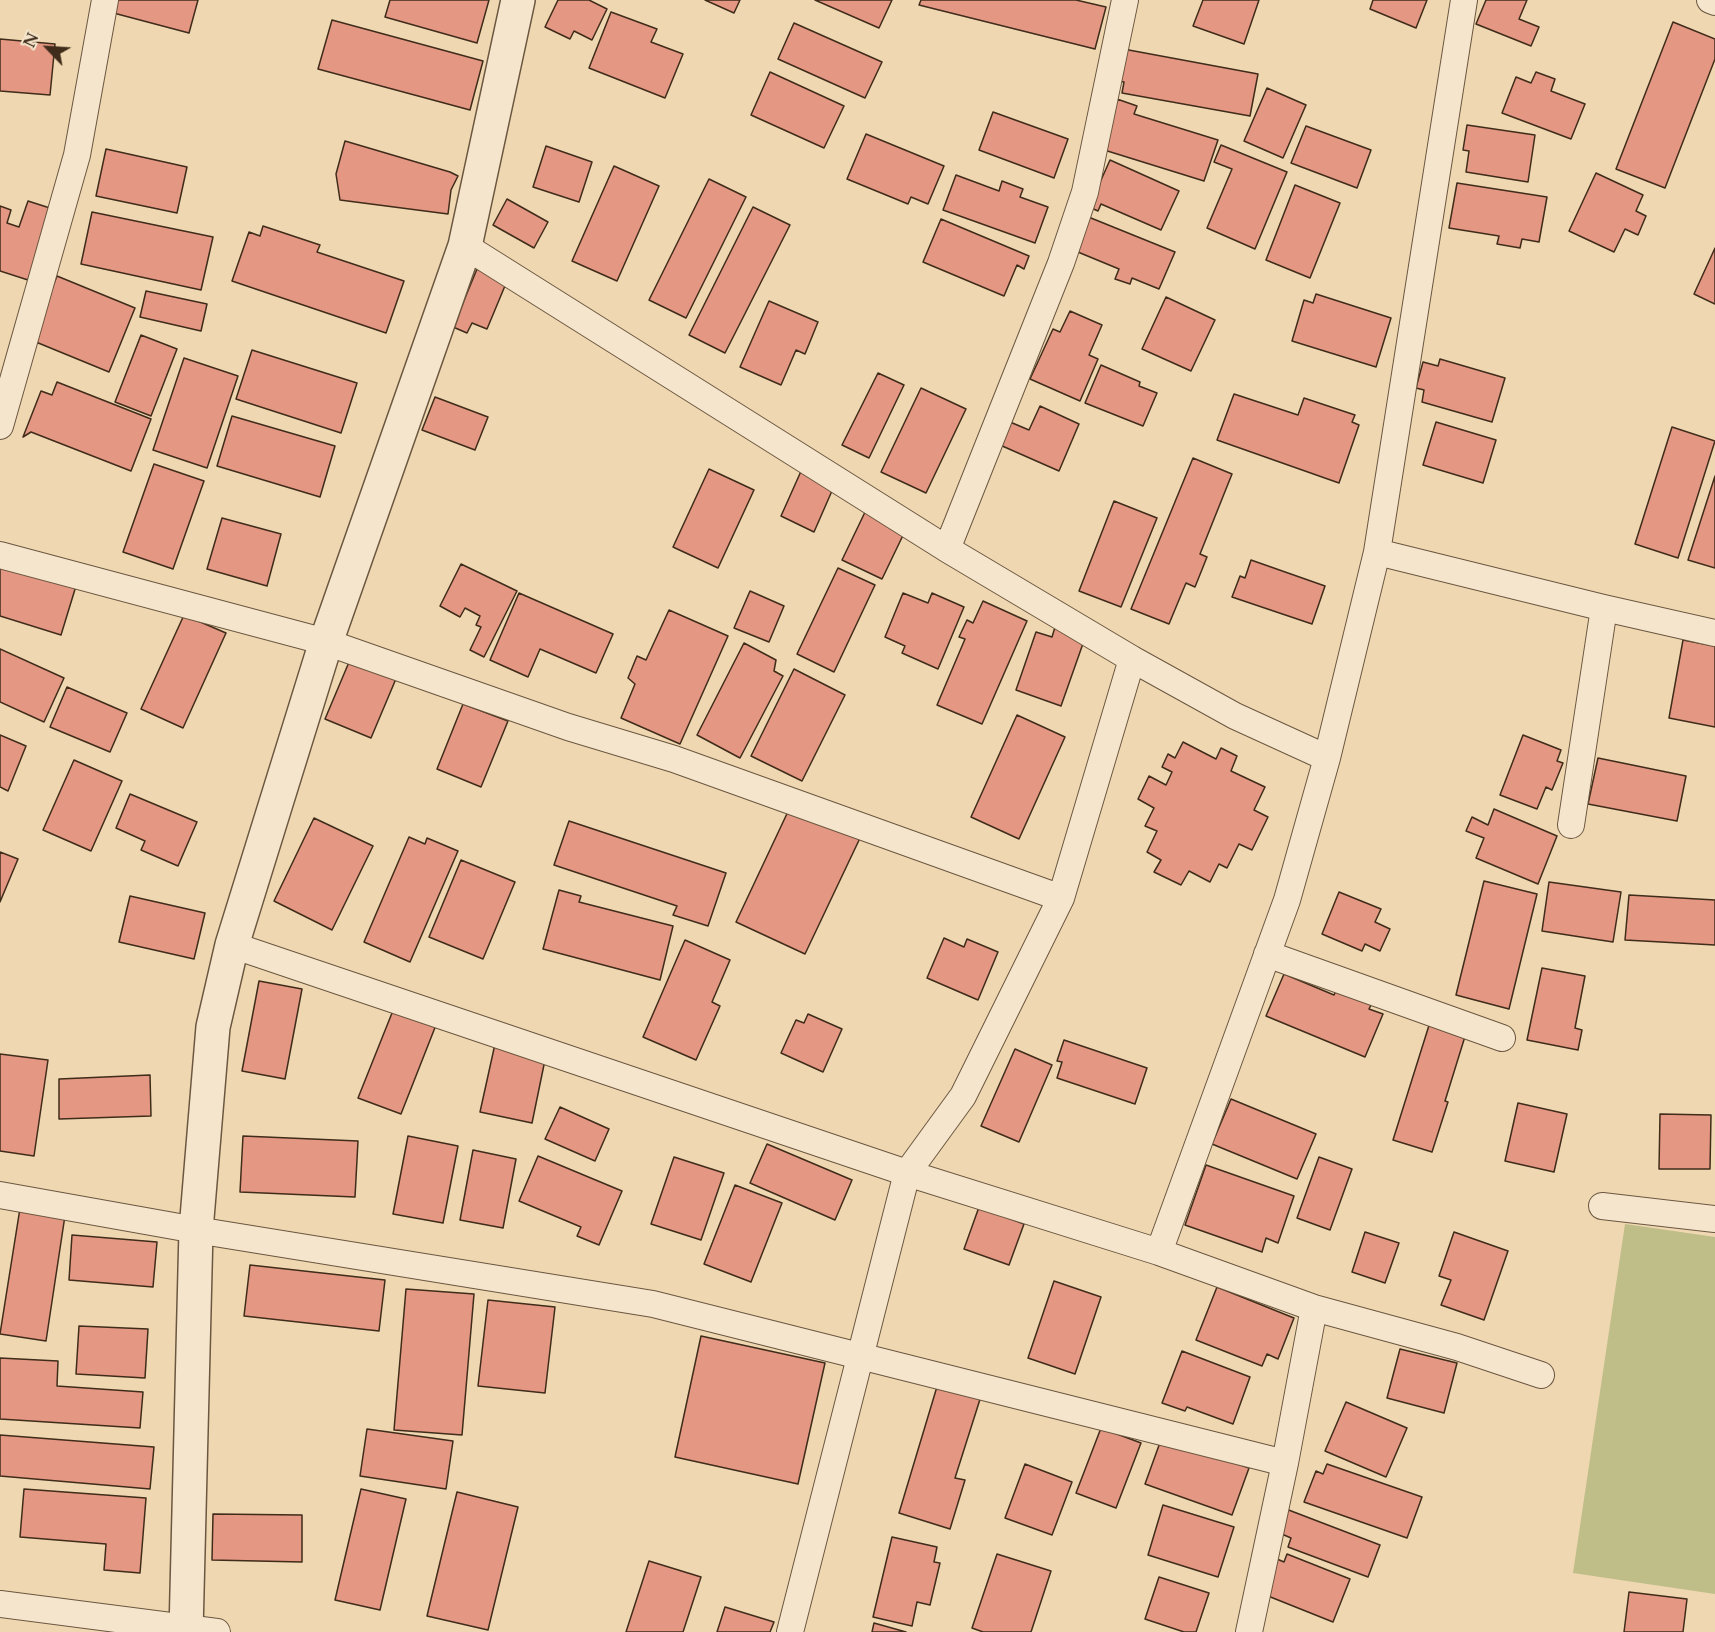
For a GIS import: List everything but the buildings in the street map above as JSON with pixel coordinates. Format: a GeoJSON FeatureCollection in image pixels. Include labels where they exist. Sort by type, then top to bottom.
{"type":"FeatureCollection","features":[{"type":"Feature","properties":{"kind":"street"},"geometry":{"type":"LineString","coordinates":[[0,426],[76,155],[105,0]]}},
{"type":"Feature","properties":{"kind":"street"},"geometry":{"type":"LineString","coordinates":[[0,1604],[197,1630],[196,1230],[213,1027],[232,945],[326,642],[465,246],[518,0]]}},
{"type":"Feature","properties":{"kind":"street"},"geometry":{"type":"LineString","coordinates":[[947,549],[1061,263],[1085,192],[1125,0]]}},
{"type":"Feature","properties":{"kind":"street"},"geometry":{"type":"LineString","coordinates":[[1159,1252],[1287,900],[1327,758],[1377,552],[1464,0]]}},
{"type":"Feature","properties":{"kind":"street"},"geometry":{"type":"LineString","coordinates":[[1710,0],[1715,3]]}},
{"type":"Feature","properties":{"kind":"street"},"geometry":{"type":"LineString","coordinates":[[465,246],[947,549],[1235,716],[1327,758]]}},
{"type":"Feature","properties":{"kind":"street"},"geometry":{"type":"LineString","coordinates":[[1377,552],[1715,633]]}},
{"type":"Feature","properties":{"kind":"street"},"geometry":{"type":"LineString","coordinates":[[0,555],[326,642],[568,727],[674,759],[1060,898]]}},
{"type":"Feature","properties":{"kind":"street"},"geometry":{"type":"LineString","coordinates":[[1571,825],[1604,608]]}},
{"type":"Feature","properties":{"kind":"street"},"geometry":{"type":"LineString","coordinates":[[790,1632],[862,1357],[907,1173],[963,1096],[1060,898],[1132,658]]}},
{"type":"Feature","properties":{"kind":"street"},"geometry":{"type":"LineString","coordinates":[[232,945],[907,1173],[1159,1252],[1314,1308],[1457,1347],[1541,1375]]}},
{"type":"Feature","properties":{"kind":"street"},"geometry":{"type":"LineString","coordinates":[[1267,954],[1502,1038]]}},
{"type":"Feature","properties":{"kind":"street"},"geometry":{"type":"LineString","coordinates":[[0,1195],[196,1230],[653,1304],[1285,1463]]}},
{"type":"Feature","properties":{"kind":"street"},"geometry":{"type":"LineString","coordinates":[[1602,1206],[1715,1220]]}},
{"type":"Feature","properties":{"kind":"street"},"geometry":{"type":"LineString","coordinates":[[1249,1632],[1285,1463],[1314,1308]]}},
{"type":"Feature","properties":{"kind":"shaded area"},"geometry":{"type":"Polygon","coordinates":[[[1625,1224],[1715,1237],[1715,1594],[1573,1573],[1625,1224]]]}}]}
